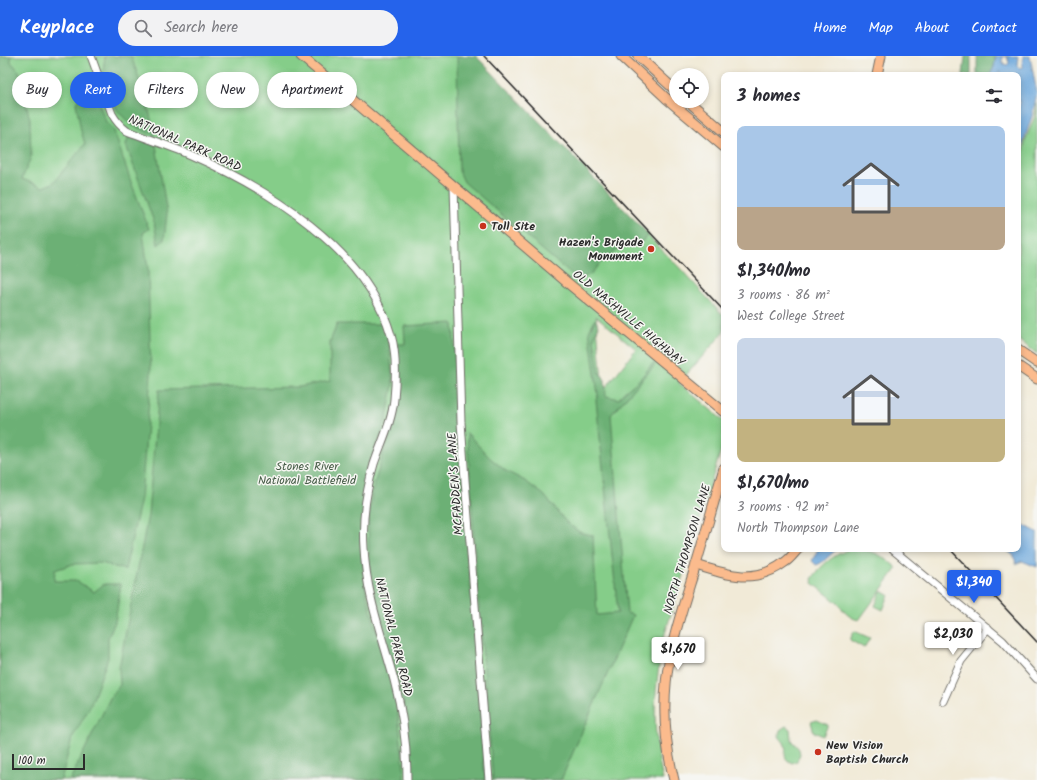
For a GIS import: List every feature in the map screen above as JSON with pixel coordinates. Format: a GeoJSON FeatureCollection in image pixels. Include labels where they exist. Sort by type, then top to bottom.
{"type":"FeatureCollection","features":[{"type":"Feature","properties":{"kind":"main road","name":"OLD NASHVILLE HIGHWAY"},"geometry":{"type":"LineString","coordinates":[[300,56],[454,187],[721,410]]}},
{"type":"Feature","properties":{"kind":"main road"},"geometry":{"type":"LineString","coordinates":[[621,56],[666,98],[721,145]]}},
{"type":"Feature","properties":{"kind":"main road"},"geometry":{"type":"LineString","coordinates":[[638,56],[669,84]]}},
{"type":"Feature","properties":{"kind":"main road"},"geometry":{"type":"LineString","coordinates":[[878,72],[881,56]]}},
{"type":"Feature","properties":{"kind":"main road"},"geometry":{"type":"LineString","coordinates":[[666,98],[669,95]]}},
{"type":"Feature","properties":{"kind":"main road"},"geometry":{"type":"LineString","coordinates":[[696,108],[721,129]]}},
{"type":"Feature","properties":{"kind":"main road"},"geometry":{"type":"LineString","coordinates":[[704,131],[712,121]]}},
{"type":"Feature","properties":{"kind":"main road"},"geometry":{"type":"LineString","coordinates":[[1021,352],[1037,364]]}},
{"type":"Feature","properties":{"kind":"main road"},"geometry":{"type":"LineString","coordinates":[[1021,368],[1037,379]]}},
{"type":"Feature","properties":{"kind":"main road","name":"NORTH THOMPSON LANE"},"geometry":{"type":"LineString","coordinates":[[674,780],[666,736],[665,705],[670,657],[678,624],[721,478]]}},
{"type":"Feature","properties":{"kind":"main road"},"geometry":{"type":"LineString","coordinates":[[696,565],[733,576],[750,577],[768,572],[785,562],[795,552]]}},
{"type":"Feature","properties":{"kind":"street","name":"NATIONAL PARK ROAD"},"geometry":{"type":"LineString","coordinates":[[91,56],[112,114],[115,120],[122,127],[127,131],[192,156],[215,167],[266,194],[292,211],[318,231],[343,256],[362,279],[379,306],[390,332],[393,345],[395,385],[394,402],[391,418],[368,486],[365,508],[364,547],[366,571],[372,604],[394,679],[403,721],[406,780]]}},
{"type":"Feature","properties":{"kind":"street","name":"MCFADDEN'S LANE"},"geometry":{"type":"LineString","coordinates":[[454,187],[463,451],[489,780]]}},
{"type":"Feature","properties":{"kind":"street"},"geometry":{"type":"LineString","coordinates":[[896,552],[988,628],[1017,656],[1037,679]]}},
{"type":"Feature","properties":{"kind":"street"},"geometry":{"type":"LineString","coordinates":[[943,701],[961,661],[988,628]]}},
{"type":"Feature","properties":{"kind":"green space","name":"Stones River National Battlefield"},"geometry":{"type":"Polygon","coordinates":[[[0,56],[470,56],[677,265],[721,313],[721,335],[679,383],[721,418],[721,450],[664,637],[658,674],[655,708],[655,726],[663,780],[0,780],[0,56]],[[596,316],[603,391],[636,349],[596,316]]]}},
{"type":"Feature","properties":{"kind":"green space"},"geometry":{"type":"Polygon","coordinates":[[[0,56],[11,56],[11,62],[19,72],[12,72],[12,108],[27,108],[30,120],[31,157],[22,179],[43,187],[53,183],[85,144],[77,108],[100,108],[106,122],[113,128],[149,229],[143,233],[148,269],[151,375],[141,498],[125,570],[101,563],[73,564],[55,570],[54,581],[77,581],[94,592],[104,584],[121,584],[115,622],[108,638],[108,658],[90,707],[72,738],[61,780],[0,780],[0,56]]]}},
{"type":"Feature","properties":{"kind":"green space"},"geometry":{"type":"Polygon","coordinates":[[[105,56],[131,56],[137,72],[134,72],[134,108],[148,108],[155,136],[131,125],[117,110],[116,108],[126,108],[126,72],[103,71],[105,56]]]}},
{"type":"Feature","properties":{"kind":"green space"},"geometry":{"type":"Polygon","coordinates":[[[457,56],[476,56],[649,235],[641,242],[630,242],[616,251],[600,263],[590,275],[581,278],[577,277],[567,271],[464,182],[459,171],[457,56]]]}},
{"type":"Feature","properties":{"kind":"green space"},"geometry":{"type":"Polygon","coordinates":[[[965,56],[971,56],[971,72],[963,72],[965,56]]]}},
{"type":"Feature","properties":{"kind":"green space"},"geometry":{"type":"Polygon","coordinates":[[[977,56],[995,56],[994,67],[992,72],[977,72],[977,56]]]}},
{"type":"Feature","properties":{"kind":"green space"},"geometry":{"type":"Polygon","coordinates":[[[1037,103],[1037,354],[1021,341],[1021,170],[1025,141],[1035,116],[1037,103]]]}},
{"type":"Feature","properties":{"kind":"green space"},"geometry":{"type":"Polygon","coordinates":[[[129,136],[156,145],[167,214],[164,240],[158,245],[154,222],[126,145],[129,136]]]}},
{"type":"Feature","properties":{"kind":"green space"},"geometry":{"type":"Polygon","coordinates":[[[595,319],[599,326],[594,338],[599,373],[605,380],[606,396],[619,399],[623,393],[640,379],[653,363],[655,365],[611,415],[627,613],[633,615],[561,780],[493,780],[477,584],[467,433],[489,457],[506,471],[525,481],[544,495],[567,523],[581,533],[593,535],[597,615],[618,613],[596,400],[598,395],[589,331],[595,319]]]}},
{"type":"Feature","properties":{"kind":"green space"},"geometry":{"type":"Polygon","coordinates":[[[453,323],[459,427],[485,780],[411,780],[410,753],[403,701],[370,576],[368,523],[372,492],[399,394],[397,344],[405,344],[404,326],[453,323]]]}},
{"type":"Feature","properties":{"kind":"green space"},"geometry":{"type":"Polygon","coordinates":[[[337,324],[384,324],[389,340],[393,385],[387,417],[373,459],[361,541],[366,592],[397,705],[404,780],[70,780],[111,696],[120,685],[119,668],[148,515],[159,390],[299,387],[330,381],[330,342],[337,324]]]}},
{"type":"Feature","properties":{"kind":"green space"},"geometry":{"type":"Polygon","coordinates":[[[843,552],[872,552],[886,559],[897,568],[859,620],[848,615],[840,605],[813,583],[812,579],[819,569],[843,552]]]}},
{"type":"Feature","properties":{"kind":"green space"},"geometry":{"type":"Polygon","coordinates":[[[881,591],[889,595],[883,610],[875,606],[881,591]]]}},
{"type":"Feature","properties":{"kind":"green space"},"geometry":{"type":"Polygon","coordinates":[[[854,631],[870,638],[864,648],[850,640],[854,631]]]}},
{"type":"Feature","properties":{"kind":"green space"},"geometry":{"type":"Polygon","coordinates":[[[817,720],[828,725],[823,736],[814,732],[811,722],[817,720]]]}},
{"type":"Feature","properties":{"kind":"green space"},"geometry":{"type":"Polygon","coordinates":[[[786,726],[790,729],[791,740],[799,749],[800,754],[797,761],[792,763],[785,757],[786,748],[784,742],[779,736],[780,730],[786,726]]]}},
{"type":"Feature","properties":{"kind":"water"},"geometry":{"type":"Polygon","coordinates":[[[996,56],[1004,56],[1018,56],[1017,66],[1020,68],[1022,67],[1023,56],[1030,56],[1037,93],[1032,117],[1023,143],[1021,161],[1021,72],[992,72],[996,56]],[[1004,56],[1002,60],[1004,64],[1007,65],[1009,63],[1007,57],[1004,56]]]}},
{"type":"Feature","properties":{"kind":"water"},"geometry":{"type":"Polygon","coordinates":[[[1021,523],[1037,532],[1037,567],[1022,561],[1016,564],[1014,556],[1009,552],[1021,552],[1021,523]]]}},
{"type":"Feature","properties":{"kind":"water"},"geometry":{"type":"Polygon","coordinates":[[[816,552],[834,552],[819,564],[816,565],[812,561],[816,552]]]}},
{"type":"Feature","properties":{"kind":"railway"},"geometry":{"type":"LineString","coordinates":[[484,56],[721,308]]}},
{"type":"Feature","properties":{"kind":"railway"},"geometry":{"type":"LineString","coordinates":[[953,552],[1037,642]]}},
{"type":"Feature","properties":{"kind":"place","name":"Toll Site"},"geometry":{"type":"Point","coordinates":[483,226]}},
{"type":"Feature","properties":{"kind":"place","name":"Hazen's Brigade Monument"},"geometry":{"type":"Point","coordinates":[651,249]}},
{"type":"Feature","properties":{"kind":"place","name":"New Vision Baptish Church"},"geometry":{"type":"Point","coordinates":[818,752]}}]}
